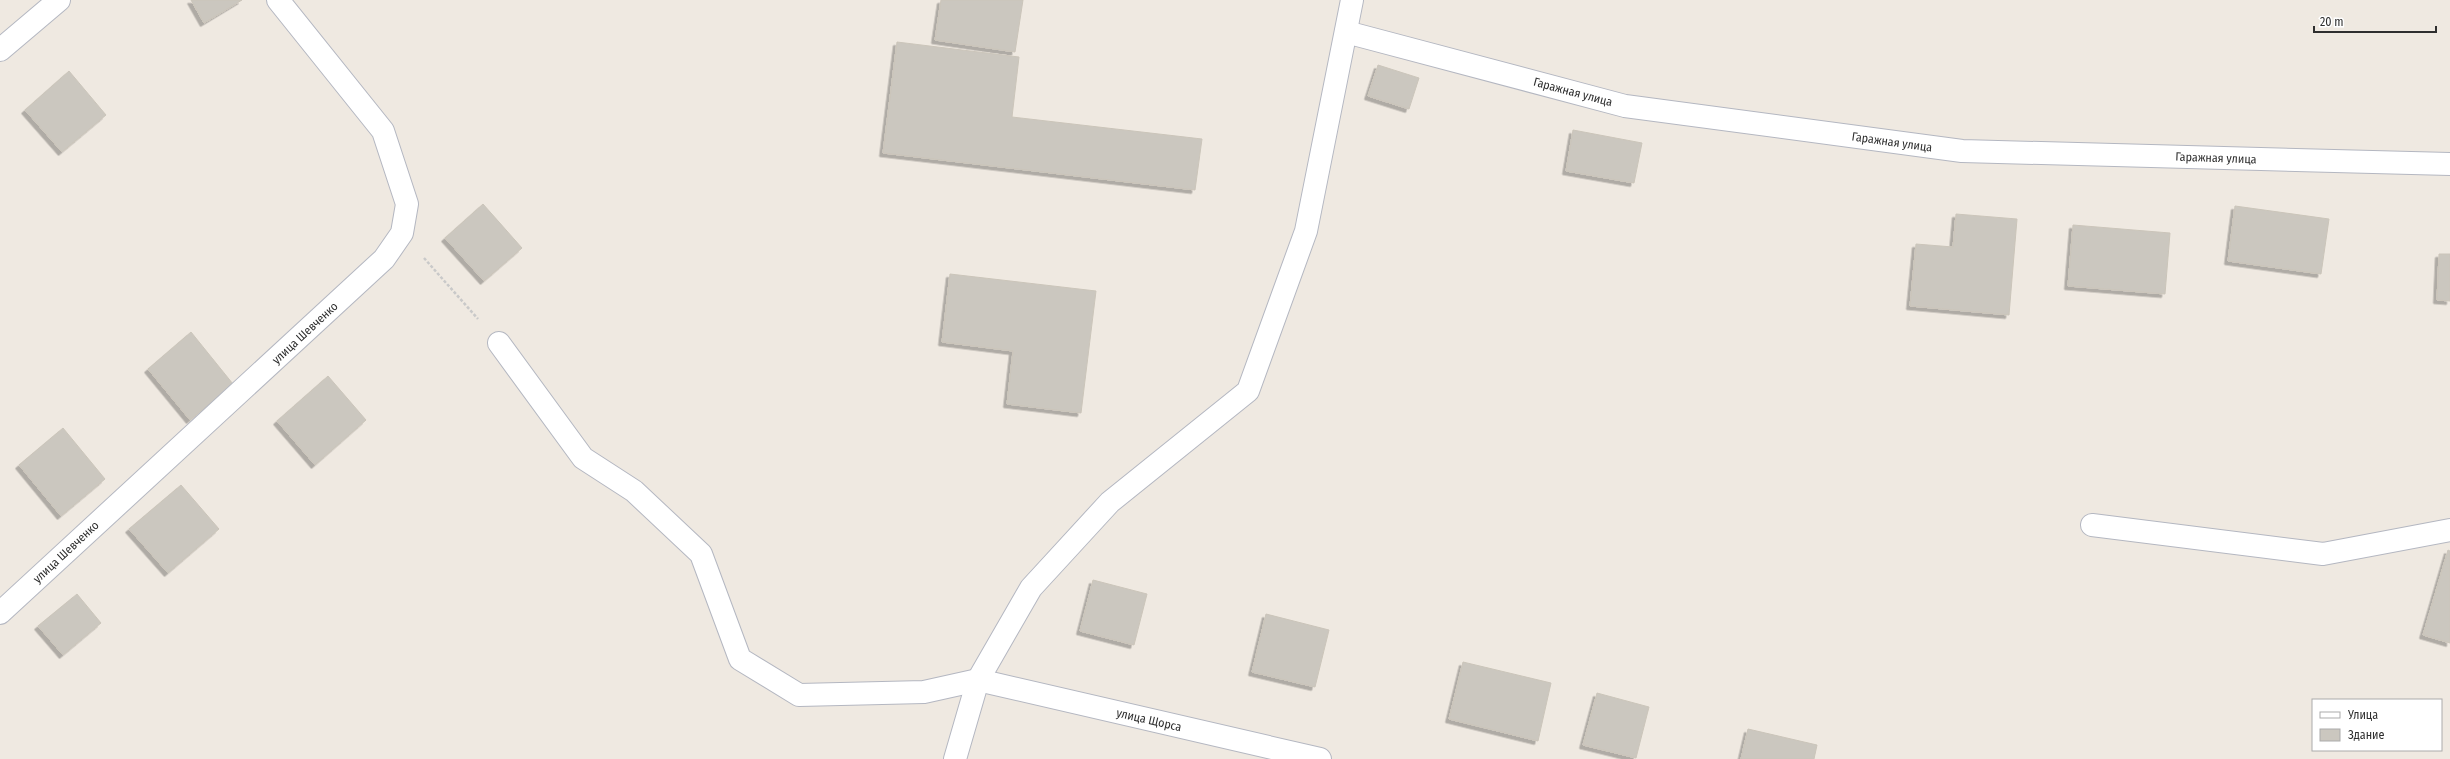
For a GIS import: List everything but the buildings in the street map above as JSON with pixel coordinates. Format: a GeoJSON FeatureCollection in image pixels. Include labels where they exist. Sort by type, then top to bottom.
{"type":"FeatureCollection","features":[{"type":"Feature","properties":{"kind":"street"},"geometry":{"type":"LineString","coordinates":[[0,50],[59,0]]}},
{"type":"Feature","properties":{"kind":"street","name":"улица Шевченко"},"geometry":{"type":"LineString","coordinates":[[0,613],[384,260],[402,233],[407,204],[383,131],[278,0]]}},
{"type":"Feature","properties":{"kind":"street"},"geometry":{"type":"LineString","coordinates":[[955,759],[978,680],[1031,588],[1110,502],[1248,391],[1306,231],[1352,0]]}},
{"type":"Feature","properties":{"kind":"street","name":"Гаражная улица"},"geometry":{"type":"LineString","coordinates":[[1346,32],[1625,106],[1962,151],[2450,164]]}},
{"type":"Feature","properties":{"kind":"street"},"geometry":{"type":"LineString","coordinates":[[499,343],[584,458],[634,491],[701,554],[740,659],[800,695],[924,692],[978,680]]}},
{"type":"Feature","properties":{"kind":"street"},"geometry":{"type":"LineString","coordinates":[[2092,525],[2323,554],[2450,530]]}},
{"type":"Feature","properties":{"kind":"street","name":"улица Щорса"},"geometry":{"type":"LineString","coordinates":[[978,680],[1320,759]]}},
{"type":"Feature","properties":{"kind":"path"},"geometry":{"type":"LineString","coordinates":[[402,233],[499,343]]}}]}
